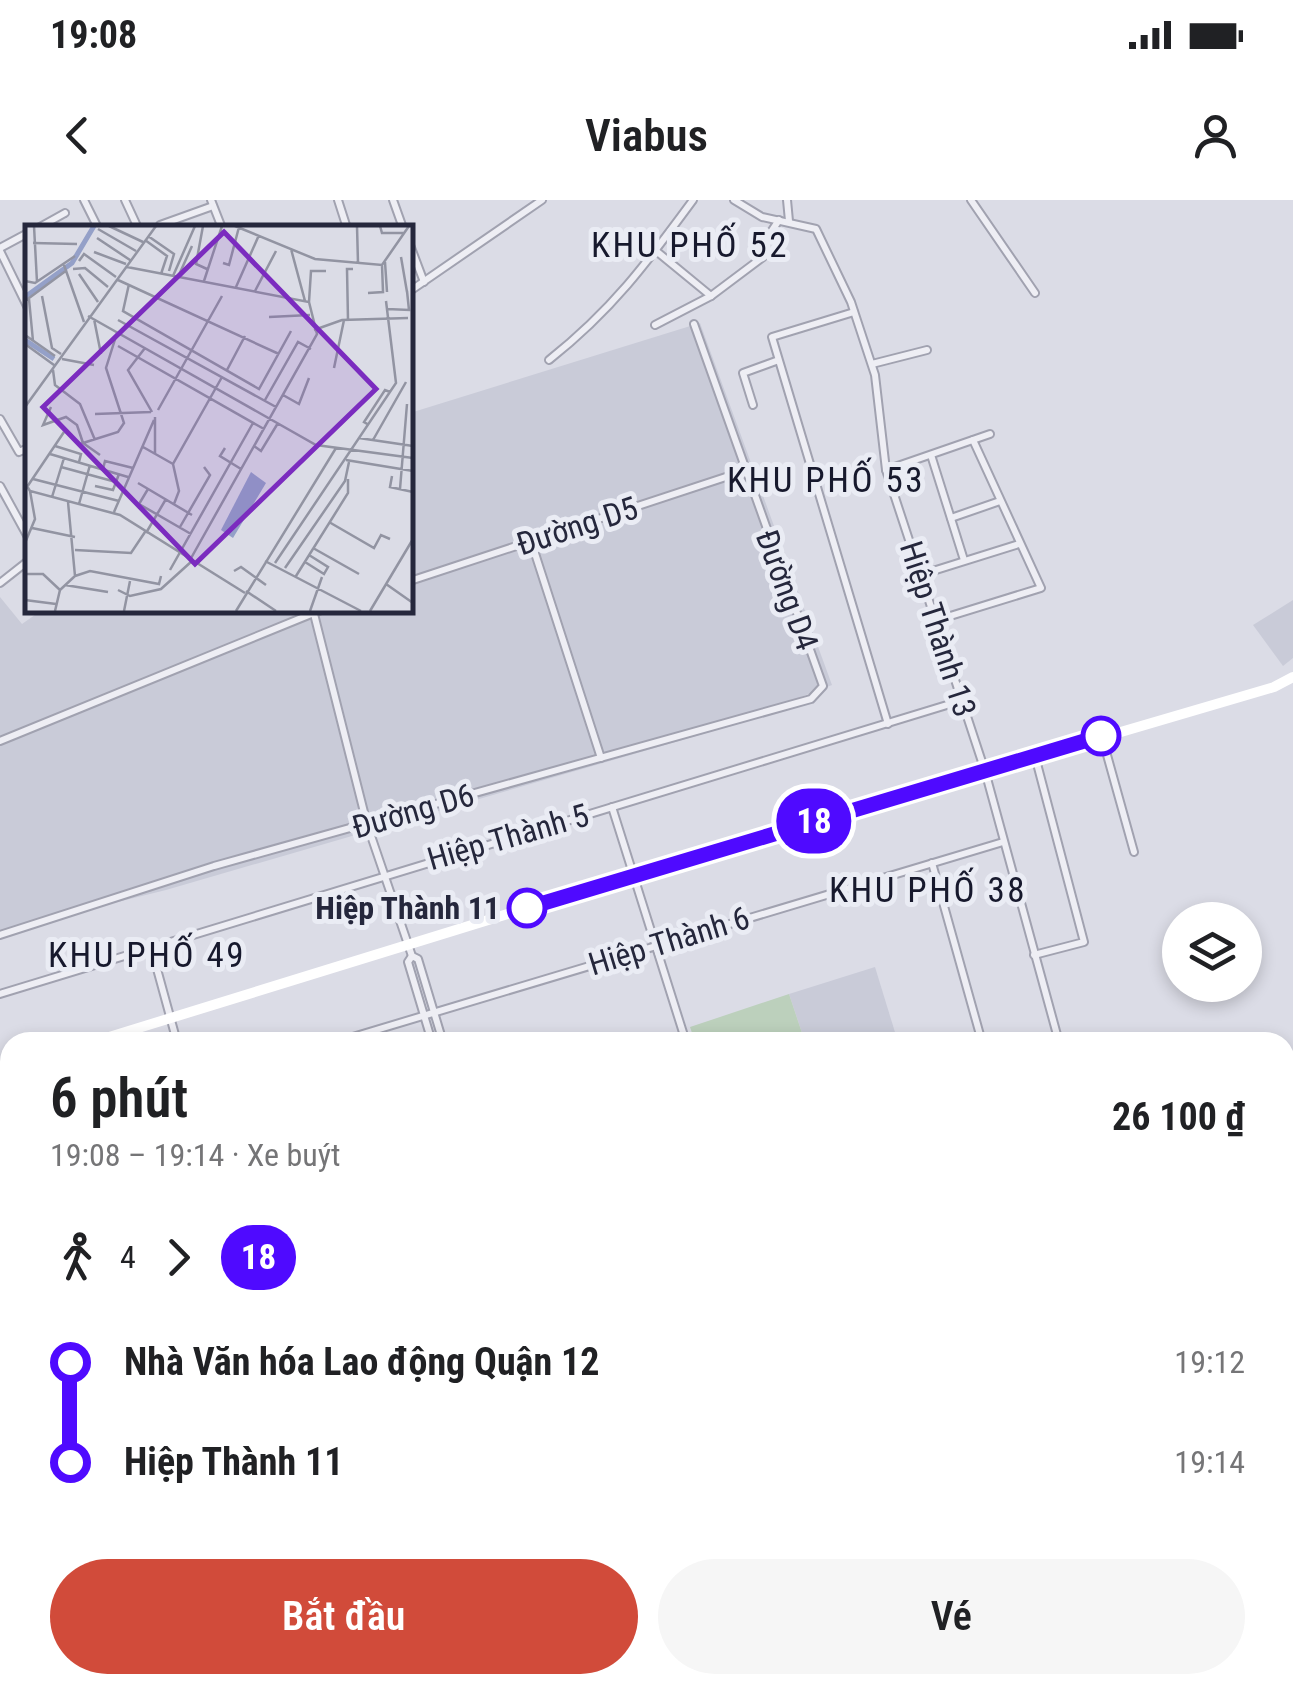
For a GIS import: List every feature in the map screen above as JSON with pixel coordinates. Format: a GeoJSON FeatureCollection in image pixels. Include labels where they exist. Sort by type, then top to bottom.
{"type":"FeatureCollection","features":[{"type":"Feature","properties":{"kind":"main road"},"geometry":{"type":"LineString","coordinates":[[126,1032],[410,951],[631,876],[1274,688],[1293,677]]}},
{"type":"Feature","properties":{"kind":"street"},"geometry":{"type":"LineString","coordinates":[[84,200],[96,225]]}},
{"type":"Feature","properties":{"kind":"street"},"geometry":{"type":"LineString","coordinates":[[125,200],[137,225]]}},
{"type":"Feature","properties":{"kind":"street"},"geometry":{"type":"LineString","coordinates":[[338,200],[346,225]]}},
{"type":"Feature","properties":{"kind":"street"},"geometry":{"type":"LineString","coordinates":[[392,200],[402,225]]}},
{"type":"Feature","properties":{"kind":"street"},"geometry":{"type":"LineString","coordinates":[[412,290],[542,200]]}},
{"type":"Feature","properties":{"kind":"street"},"geometry":{"type":"LineString","coordinates":[[549,360],[599,321],[693,200]]}},
{"type":"Feature","properties":{"kind":"street","name":"Hiệp Thành 13"},"geometry":{"type":"LineString","coordinates":[[734,200],[762,217],[812,227],[822,236],[854,312],[872,364],[886,470],[984,771],[1055,1032]]}},
{"type":"Feature","properties":{"kind":"street"},"geometry":{"type":"LineString","coordinates":[[787,200],[788,222]]}},
{"type":"Feature","properties":{"kind":"street"},"geometry":{"type":"LineString","coordinates":[[971,200],[1035,293]]}},
{"type":"Feature","properties":{"kind":"street"},"geometry":{"type":"LineString","coordinates":[[160,225],[212,203]]}},
{"type":"Feature","properties":{"kind":"street"},"geometry":{"type":"LineString","coordinates":[[43,225],[65,213]]}},
{"type":"Feature","properties":{"kind":"street"},"geometry":{"type":"LineString","coordinates":[[656,325],[711,296],[763,257],[759,250],[779,220]]}},
{"type":"Feature","properties":{"kind":"street"},"geometry":{"type":"LineString","coordinates":[[25,235],[0,249],[25,302]]}},
{"type":"Feature","properties":{"kind":"street"},"geometry":{"type":"LineString","coordinates":[[656,250],[711,296]]}},
{"type":"Feature","properties":{"kind":"street"},"geometry":{"type":"LineString","coordinates":[[412,251],[424,282]]}},
{"type":"Feature","properties":{"kind":"street"},"geometry":{"type":"LineString","coordinates":[[854,312],[772,338],[888,724]]}},
{"type":"Feature","properties":{"kind":"street","name":"Đường D4"},"geometry":{"type":"LineString","coordinates":[[694,324],[823,686]]}},
{"type":"Feature","properties":{"kind":"street"},"geometry":{"type":"LineString","coordinates":[[872,364],[927,350]]}},
{"type":"Feature","properties":{"kind":"street"},"geometry":{"type":"LineString","coordinates":[[753,405],[743,373],[776,361]]}},
{"type":"Feature","properties":{"kind":"street"},"geometry":{"type":"LineString","coordinates":[[0,420],[19,452],[25,449]]}},
{"type":"Feature","properties":{"kind":"street"},"geometry":{"type":"LineString","coordinates":[[886,470],[990,434]]}},
{"type":"Feature","properties":{"kind":"street"},"geometry":{"type":"LineString","coordinates":[[934,621],[1040,588],[973,440]]}},
{"type":"Feature","properties":{"kind":"street"},"geometry":{"type":"LineString","coordinates":[[930,455],[964,560]]}},
{"type":"Feature","properties":{"kind":"street","name":"Đường D5"},"geometry":{"type":"LineString","coordinates":[[412,580],[744,472]]}},
{"type":"Feature","properties":{"kind":"street"},"geometry":{"type":"LineString","coordinates":[[0,486],[25,532]]}},
{"type":"Feature","properties":{"kind":"street"},"geometry":{"type":"LineString","coordinates":[[951,518],[1000,501]]}},
{"type":"Feature","properties":{"kind":"street"},"geometry":{"type":"LineString","coordinates":[[532,541],[601,758]]}},
{"type":"Feature","properties":{"kind":"street"},"geometry":{"type":"LineString","coordinates":[[920,575],[1019,544]]}},
{"type":"Feature","properties":{"kind":"street"},"geometry":{"type":"LineString","coordinates":[[1,579],[25,563]]}},
{"type":"Feature","properties":{"kind":"street"},"geometry":{"type":"LineString","coordinates":[[0,741],[314,612]]}},
{"type":"Feature","properties":{"kind":"street"},"geometry":{"type":"LineString","coordinates":[[316,612],[367,824],[410,951],[418,959],[439,1032]]}},
{"type":"Feature","properties":{"kind":"street","name":"Đường D6"},"geometry":{"type":"LineString","coordinates":[[0,935],[214,866],[797,705],[823,686]]}},
{"type":"Feature","properties":{"kind":"street","name":"Hiệp Thành 5"},"geometry":{"type":"LineString","coordinates":[[0,994],[384,873],[960,701]]}},
{"type":"Feature","properties":{"kind":"street"},"geometry":{"type":"LineString","coordinates":[[1102,736],[1134,852]]}},
{"type":"Feature","properties":{"kind":"street"},"geometry":{"type":"LineString","coordinates":[[1034,954],[1084,942],[1035,756]]}},
{"type":"Feature","properties":{"kind":"street"},"geometry":{"type":"LineString","coordinates":[[612,807],[683,1032]]}},
{"type":"Feature","properties":{"kind":"street","name":"Hiệp Thành 6"},"geometry":{"type":"LineString","coordinates":[[371,1032],[1003,842]]}},
{"type":"Feature","properties":{"kind":"street"},"geometry":{"type":"LineString","coordinates":[[932,863],[979,1032]]}},
{"type":"Feature","properties":{"kind":"street"},"geometry":{"type":"LineString","coordinates":[[151,946],[174,1032]]}},
{"type":"Feature","properties":{"kind":"street"},"geometry":{"type":"LineString","coordinates":[[410,951],[408,962],[429,1032]]}},
{"type":"Feature","properties":{"kind":"shaded area"},"geometry":{"type":"Polygon","coordinates":[[[700,323],[832,685],[713,731],[166,890],[0,931],[0,597],[22,624],[39,612],[412,612],[412,412],[700,323]]]}},
{"type":"Feature","properties":{"kind":"shaded area"},"geometry":{"type":"Polygon","coordinates":[[[1293,600],[1293,658],[1283,666],[1253,625],[1293,600]]]}},
{"type":"Feature","properties":{"kind":"shaded area"},"geometry":{"type":"Polygon","coordinates":[[[875,967],[895,1032],[802,1032],[789,994],[875,967]]]}},
{"type":"Feature","properties":{"kind":"green space"},"geometry":{"type":"Polygon","coordinates":[[[789,994],[802,1032],[692,1032],[690,1027],[789,994]]]}},
{"type":"Feature","properties":{"kind":"bus line","name":"18"},"geometry":{"type":"LineString","coordinates":[[527,908],[1101,736]]}},
{"type":"Feature","properties":{"kind":"place","name":"Hiệp Thành 11"},"geometry":{"type":"Point","coordinates":[527,908]}},
{"type":"Feature","properties":{"kind":"district","name":"KHU PHỐ 52"},"geometry":{"type":"Point","coordinates":[690,245]}},
{"type":"Feature","properties":{"kind":"district","name":"KHU PHỐ 53"},"geometry":{"type":"Point","coordinates":[826,480]}},
{"type":"Feature","properties":{"kind":"district","name":"KHU PHỐ 38"},"geometry":{"type":"Point","coordinates":[928,890]}},
{"type":"Feature","properties":{"kind":"district","name":"KHU PHỐ 49"},"geometry":{"type":"Point","coordinates":[147,955]}}]}
